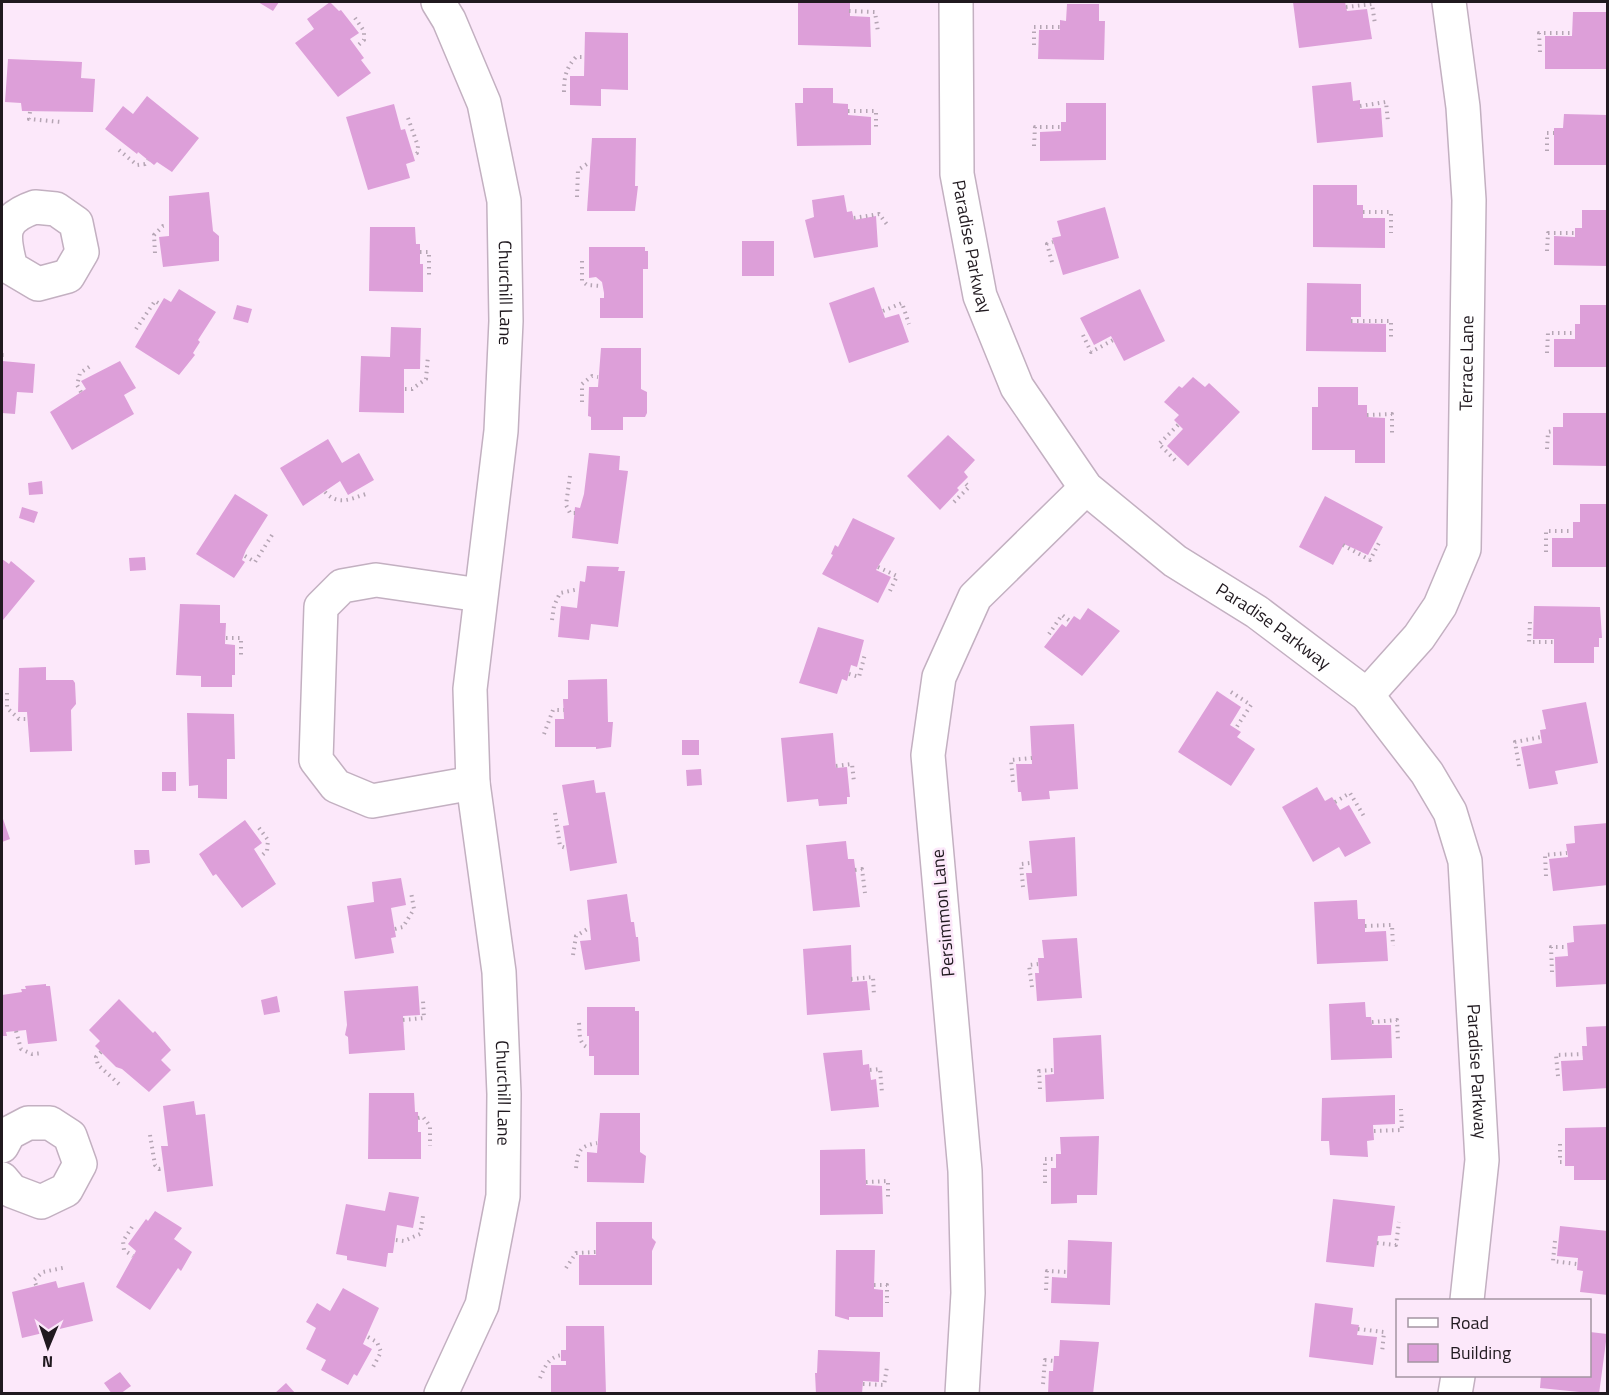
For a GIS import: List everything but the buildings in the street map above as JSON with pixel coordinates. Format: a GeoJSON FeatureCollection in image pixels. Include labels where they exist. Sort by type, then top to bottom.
{"type":"FeatureCollection","features":[{"type":"Feature","properties":{"kind":"street","name":"Churchill Lane"},"geometry":{"type":"LineString","coordinates":[[438,2],[449,20],[484,103],[504,201],[506,321],[501,431],[470,689],[473,783],[499,972],[504,1094],[503,1196],[482,1305],[441,1394]]}},
{"type":"Feature","properties":{"kind":"street","name":"Paradise Parkway"},"geometry":{"type":"LineString","coordinates":[[956,2],[957,174],[980,296],[1017,387],[1086,488],[1175,561],[1257,612],[1367,695],[1427,773],[1450,812],[1465,861],[1482,1160],[1467,1299]]}},
{"type":"Feature","properties":{"kind":"street","name":"Terrace Lane"},"geometry":{"type":"LineString","coordinates":[[1367,695],[1419,637],[1440,606],[1450,588],[1464,549],[1469,200],[1463,107],[1449,2]]}},
{"type":"Feature","properties":{"kind":"street","name":"Persimmon Lane"},"geometry":{"type":"LineString","coordinates":[[962,1394],[968,1293],[965,1171],[928,755],[939,677],[975,597],[1086,488]]}},
{"type":"Feature","properties":{"kind":"street"},"geometry":{"type":"LineString","coordinates":[[473,783],[372,801],[336,786],[316,759],[321,607],[342,586],[376,579],[480,595]]}},
{"type":"Feature","properties":{"kind":"street"},"geometry":{"type":"LineString","coordinates":[[2,1146],[9,1133],[28,1123],[50,1123],[70,1136],[80,1164],[66,1191],[41,1202],[12,1191],[2,1179]]}},
{"type":"Feature","properties":{"kind":"street"},"geometry":{"type":"LineString","coordinates":[[1455,1394],[1458,1377]]}},
{"type":"Feature","properties":{"kind":"path"},"geometry":{"type":"LineString","coordinates":[[1346,7],[1372,4],[1375,24]]}},
{"type":"Feature","properties":{"kind":"path"},"geometry":{"type":"LineString","coordinates":[[849,10],[875,12],[878,32]]}},
{"type":"Feature","properties":{"kind":"path"},"geometry":{"type":"LineString","coordinates":[[355,18],[364,31],[364,40],[356,47]]}},
{"type":"Feature","properties":{"kind":"path"},"geometry":{"type":"LineString","coordinates":[[1034,45],[1034,27],[1060,27]]}},
{"type":"Feature","properties":{"kind":"path"},"geometry":{"type":"LineString","coordinates":[[1540,52],[1539,33],[1572,33]]}},
{"type":"Feature","properties":{"kind":"path"},"geometry":{"type":"LineString","coordinates":[[564,92],[564,76],[570,64],[576,57],[584,57]]}},
{"type":"Feature","properties":{"kind":"path"},"geometry":{"type":"LineString","coordinates":[[1360,106],[1386,102],[1388,122]]}},
{"type":"Feature","properties":{"kind":"path"},"geometry":{"type":"LineString","coordinates":[[848,111],[876,111],[876,131]]}},
{"type":"Feature","properties":{"kind":"path"},"geometry":{"type":"LineString","coordinates":[[30,112],[28,119],[61,122]]}},
{"type":"Feature","properties":{"kind":"path"},"geometry":{"type":"LineString","coordinates":[[408,118],[418,146],[417,153],[413,154]]}},
{"type":"Feature","properties":{"kind":"path"},"geometry":{"type":"LineString","coordinates":[[1034,146],[1035,127],[1060,127]]}},
{"type":"Feature","properties":{"kind":"path"},"geometry":{"type":"LineString","coordinates":[[1547,151],[1547,133],[1554,132]]}},
{"type":"Feature","properties":{"kind":"path"},"geometry":{"type":"LineString","coordinates":[[119,150],[137,165],[145,164],[148,160]]}},
{"type":"Feature","properties":{"kind":"path"},"geometry":{"type":"LineString","coordinates":[[577,197],[578,170],[590,162]]}},
{"type":"Feature","properties":{"kind":"path"},"geometry":{"type":"LineString","coordinates":[[1363,212],[1390,212],[1390,233]]}},
{"type":"Feature","properties":{"kind":"path"},"geometry":{"type":"LineString","coordinates":[[854,218],[879,214],[889,227]]}},
{"type":"Feature","properties":{"kind":"path"},"geometry":{"type":"LineString","coordinates":[[155,253],[154,235],[163,226],[168,225]]}},
{"type":"Feature","properties":{"kind":"path"},"geometry":{"type":"LineString","coordinates":[[1547,251],[1548,233],[1575,234]]}},
{"type":"Feature","properties":{"kind":"path"},"geometry":{"type":"LineString","coordinates":[[1052,262],[1047,244],[1053,242]]}},
{"type":"Feature","properties":{"kind":"path"},"geometry":{"type":"LineString","coordinates":[[420,252],[429,252],[429,278]]}},
{"type":"Feature","properties":{"kind":"path"},"geometry":{"type":"LineString","coordinates":[[582,261],[582,281],[587,285],[602,286]]}},
{"type":"Feature","properties":{"kind":"path"},"geometry":{"type":"LineString","coordinates":[[136,330],[155,301],[160,304]]}},
{"type":"Feature","properties":{"kind":"path"},"geometry":{"type":"LineString","coordinates":[[883,310],[902,303],[909,324]]}},
{"type":"Feature","properties":{"kind":"path"},"geometry":{"type":"LineString","coordinates":[[1351,321],[1391,321],[1391,338]]}},
{"type":"Feature","properties":{"kind":"path"},"geometry":{"type":"LineString","coordinates":[[1547,353],[1548,333],[1575,333]]}},
{"type":"Feature","properties":{"kind":"path"},"geometry":{"type":"LineString","coordinates":[[1083,335],[1091,352],[1113,340]]}},
{"type":"Feature","properties":{"kind":"path"},"geometry":{"type":"LineString","coordinates":[[2,355],[7,356]]}},
{"type":"Feature","properties":{"kind":"path"},"geometry":{"type":"LineString","coordinates":[[405,389],[412,390],[426,379],[428,356]]}},
{"type":"Feature","properties":{"kind":"path"},"geometry":{"type":"LineString","coordinates":[[81,392],[77,385],[80,373],[92,365]]}},
{"type":"Feature","properties":{"kind":"path"},"geometry":{"type":"LineString","coordinates":[[582,402],[582,384],[592,376],[598,377]]}},
{"type":"Feature","properties":{"kind":"path"},"geometry":{"type":"LineString","coordinates":[[1367,415],[1392,414],[1392,436]]}},
{"type":"Feature","properties":{"kind":"path"},"geometry":{"type":"LineString","coordinates":[[1175,460],[1159,444],[1179,424]]}},
{"type":"Feature","properties":{"kind":"path"},"geometry":{"type":"LineString","coordinates":[[1547,449],[1548,432],[1553,431]]}},
{"type":"Feature","properties":{"kind":"path"},"geometry":{"type":"LineString","coordinates":[[570,476],[566,505],[570,513],[575,513]]}},
{"type":"Feature","properties":{"kind":"path"},"geometry":{"type":"LineString","coordinates":[[954,502],[969,487],[964,482]]}},
{"type":"Feature","properties":{"kind":"path"},"geometry":{"type":"LineString","coordinates":[[325,492],[331,499],[340,502],[366,494]]}},
{"type":"Feature","properties":{"kind":"path"},"geometry":{"type":"LineString","coordinates":[[1546,552],[1546,531],[1573,531]]}},
{"type":"Feature","properties":{"kind":"path"},"geometry":{"type":"LineString","coordinates":[[244,556],[255,562],[272,535]]}},
{"type":"Feature","properties":{"kind":"path"},"geometry":{"type":"LineString","coordinates":[[1343,546],[1370,560],[1379,543]]}},
{"type":"Feature","properties":{"kind":"path"},"geometry":{"type":"LineString","coordinates":[[878,567],[897,576],[889,593]]}},
{"type":"Feature","properties":{"kind":"path"},"geometry":{"type":"LineString","coordinates":[[552,620],[554,606],[560,593],[579,589]]}},
{"type":"Feature","properties":{"kind":"path"},"geometry":{"type":"LineString","coordinates":[[1049,633],[1062,615],[1070,621]]}},
{"type":"Feature","properties":{"kind":"path"},"geometry":{"type":"LineString","coordinates":[[1530,622],[1529,642],[1554,642]]}},
{"type":"Feature","properties":{"kind":"path"},"geometry":{"type":"LineString","coordinates":[[226,638],[241,638],[241,658]]}},
{"type":"Feature","properties":{"kind":"path"},"geometry":{"type":"LineString","coordinates":[[849,674],[859,677],[865,654]]}},
{"type":"Feature","properties":{"kind":"path"},"geometry":{"type":"LineString","coordinates":[[1231,692],[1251,705],[1236,728]]}},
{"type":"Feature","properties":{"kind":"path"},"geometry":{"type":"LineString","coordinates":[[7,693],[7,708],[19,719],[28,719]]}},
{"type":"Feature","properties":{"kind":"path"},"geometry":{"type":"LineString","coordinates":[[544,734],[553,710],[564,710]]}},
{"type":"Feature","properties":{"kind":"path"},"geometry":{"type":"LineString","coordinates":[[1519,766],[1515,742],[1541,737]]}},
{"type":"Feature","properties":{"kind":"path"},"geometry":{"type":"LineString","coordinates":[[1013,782],[1011,760],[1032,758]]}},
{"type":"Feature","properties":{"kind":"path"},"geometry":{"type":"LineString","coordinates":[[836,766],[852,764],[854,782]]}},
{"type":"Feature","properties":{"kind":"path"},"geometry":{"type":"LineString","coordinates":[[1335,802],[1350,793],[1365,818]]}},
{"type":"Feature","properties":{"kind":"path"},"geometry":{"type":"LineString","coordinates":[[555,813],[558,842],[560,846],[566,848]]}},
{"type":"Feature","properties":{"kind":"path"},"geometry":{"type":"LineString","coordinates":[[259,828],[268,840],[267,851],[260,857]]}},
{"type":"Feature","properties":{"kind":"path"},"geometry":{"type":"LineString","coordinates":[[1546,876],[1545,855],[1567,853]]}},
{"type":"Feature","properties":{"kind":"path"},"geometry":{"type":"LineString","coordinates":[[1023,887],[1021,864],[1030,863]]}},
{"type":"Feature","properties":{"kind":"path"},"geometry":{"type":"LineString","coordinates":[[855,870],[862,869],[865,893]]}},
{"type":"Feature","properties":{"kind":"path"},"geometry":{"type":"LineString","coordinates":[[395,929],[403,927],[414,909],[411,892]]}},
{"type":"Feature","properties":{"kind":"path"},"geometry":{"type":"LineString","coordinates":[[1365,926],[1392,925],[1393,946]]}},
{"type":"Feature","properties":{"kind":"path"},"geometry":{"type":"LineString","coordinates":[[573,955],[576,936],[589,928]]}},
{"type":"Feature","properties":{"kind":"path"},"geometry":{"type":"LineString","coordinates":[[1552,972],[1551,947],[1568,947]]}},
{"type":"Feature","properties":{"kind":"path"},"geometry":{"type":"LineString","coordinates":[[1032,987],[1029,965],[1038,964]]}},
{"type":"Feature","properties":{"kind":"path"},"geometry":{"type":"LineString","coordinates":[[851,979],[873,978],[874,995]]}},
{"type":"Feature","properties":{"kind":"path"},"geometry":{"type":"LineString","coordinates":[[403,1020],[424,1018],[423,1001]]}},
{"type":"Feature","properties":{"kind":"path"},"geometry":{"type":"LineString","coordinates":[[1372,1022],[1397,1020],[1398,1040]]}},
{"type":"Feature","properties":{"kind":"path"},"geometry":{"type":"LineString","coordinates":[[579,1023],[580,1040],[584,1046],[589,1048]]}},
{"type":"Feature","properties":{"kind":"path"},"geometry":{"type":"LineString","coordinates":[[16,1031],[21,1049],[32,1054],[44,1053]]}},
{"type":"Feature","properties":{"kind":"path"},"geometry":{"type":"LineString","coordinates":[[100,1052],[96,1057],[98,1065],[119,1084]]}},
{"type":"Feature","properties":{"kind":"path"},"geometry":{"type":"LineString","coordinates":[[1558,1076],[1556,1055],[1583,1054]]}},
{"type":"Feature","properties":{"kind":"path"},"geometry":{"type":"LineString","coordinates":[[870,1070],[880,1069],[882,1093]]}},
{"type":"Feature","properties":{"kind":"path"},"geometry":{"type":"LineString","coordinates":[[1040,1089],[1039,1071],[1054,1071]]}},
{"type":"Feature","properties":{"kind":"path"},"geometry":{"type":"LineString","coordinates":[[1374,1131],[1402,1130],[1401,1109]]}},
{"type":"Feature","properties":{"kind":"path"},"geometry":{"type":"LineString","coordinates":[[418,1118],[423,1117],[430,1126],[430,1146]]}},
{"type":"Feature","properties":{"kind":"path"},"geometry":{"type":"LineString","coordinates":[[150,1135],[155,1165],[159,1169],[164,1168]]}},
{"type":"Feature","properties":{"kind":"path"},"geometry":{"type":"LineString","coordinates":[[576,1168],[578,1151],[584,1146],[597,1143]]}},
{"type":"Feature","properties":{"kind":"path"},"geometry":{"type":"LineString","coordinates":[[1560,1144],[1560,1162],[1565,1162]]}},
{"type":"Feature","properties":{"kind":"path"},"geometry":{"type":"LineString","coordinates":[[1045,1182],[1045,1159],[1055,1159]]}},
{"type":"Feature","properties":{"kind":"path"},"geometry":{"type":"LineString","coordinates":[[866,1182],[888,1181],[888,1199]]}},
{"type":"Feature","properties":{"kind":"path"},"geometry":{"type":"LineString","coordinates":[[396,1240],[404,1241],[420,1234],[423,1216]]}},
{"type":"Feature","properties":{"kind":"path"},"geometry":{"type":"LineString","coordinates":[[1377,1243],[1396,1245],[1399,1222]]}},
{"type":"Feature","properties":{"kind":"path"},"geometry":{"type":"LineString","coordinates":[[132,1227],[123,1241],[124,1250],[133,1256]]}},
{"type":"Feature","properties":{"kind":"path"},"geometry":{"type":"LineString","coordinates":[[1555,1240],[1553,1261],[1577,1264]]}},
{"type":"Feature","properties":{"kind":"path"},"geometry":{"type":"LineString","coordinates":[[566,1269],[576,1253],[596,1252]]}},
{"type":"Feature","properties":{"kind":"path"},"geometry":{"type":"LineString","coordinates":[[36,1285],[34,1280],[43,1272],[67,1267]]}},
{"type":"Feature","properties":{"kind":"path"},"geometry":{"type":"LineString","coordinates":[[1046,1290],[1047,1271],[1067,1272]]}},
{"type":"Feature","properties":{"kind":"path"},"geometry":{"type":"LineString","coordinates":[[874,1285],[887,1285],[886,1303]]}},
{"type":"Feature","properties":{"kind":"path"},"geometry":{"type":"LineString","coordinates":[[1358,1329],[1384,1332],[1382,1353]]}},
{"type":"Feature","properties":{"kind":"path"},"geometry":{"type":"LineString","coordinates":[[368,1337],[377,1342],[381,1352],[373,1367]]}},
{"type":"Feature","properties":{"kind":"path"},"geometry":{"type":"LineString","coordinates":[[540,1378],[548,1361],[562,1354]]}},
{"type":"Feature","properties":{"kind":"path"},"geometry":{"type":"LineString","coordinates":[[1043,1384],[1045,1360],[1054,1361]]}},
{"type":"Feature","properties":{"kind":"path"},"geometry":{"type":"LineString","coordinates":[[863,1384],[884,1385],[886,1367]]}}]}
